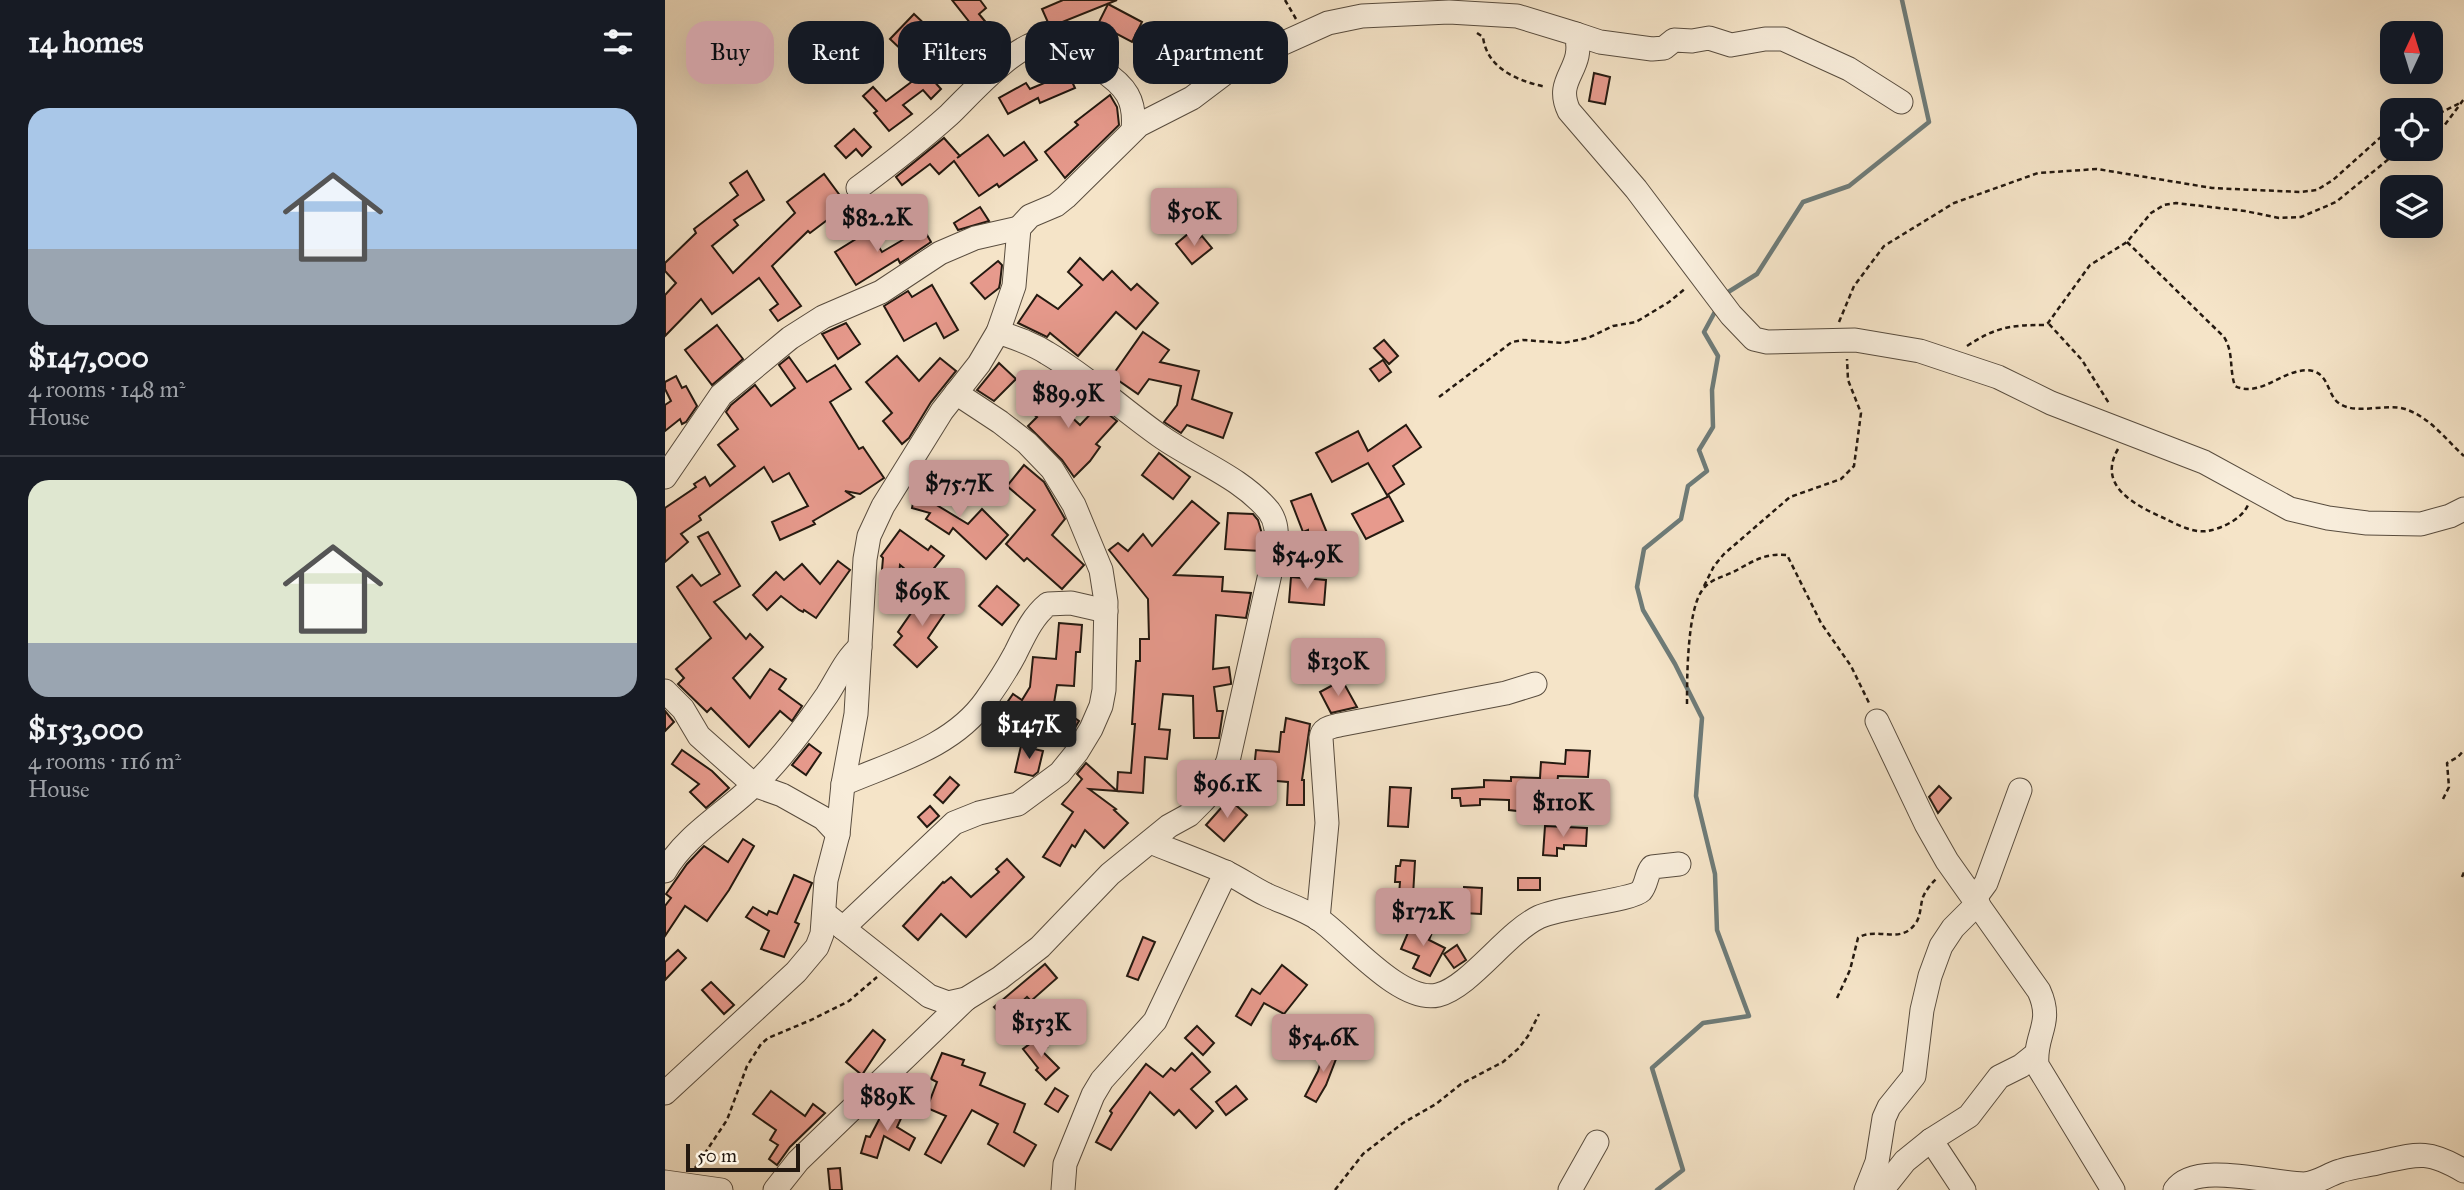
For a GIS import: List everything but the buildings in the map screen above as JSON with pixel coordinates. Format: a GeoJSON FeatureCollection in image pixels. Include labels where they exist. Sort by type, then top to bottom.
{"type":"FeatureCollection","features":[{"type":"Feature","properties":{"kind":"street"},"geometry":{"type":"LineString","coordinates":[[665,1093],[796,972],[817,947],[822,934],[826,880],[838,834],[843,784],[856,714],[865,559],[873,526],[897,483],[998,332],[1014,286],[1019,228],[1030,216],[1056,205],[1066,197],[1133,130],[1192,98],[1230,68],[1252,55],[1328,23],[1362,16],[1436,12],[1495,14],[1531,20],[1600,42],[1652,50],[1664,48],[1674,40],[1709,38],[1731,45],[1783,39],[1849,69],[1901,102]]}},
{"type":"Feature","properties":{"kind":"street"},"geometry":{"type":"LineString","coordinates":[[1576,34],[1578,59],[1563,97],[1569,111],[1636,189],[1731,315],[1754,339],[1855,340],[1920,351],[2017,385],[2051,403],[2204,462],[2290,509],[2367,523],[2421,524],[2464,509]]}},
{"type":"Feature","properties":{"kind":"street"},"geometry":{"type":"LineString","coordinates":[[858,188],[949,115],[999,66],[1042,41],[1069,48],[1111,76],[1121,86],[1133,106],[1133,130]]}},
{"type":"Feature","properties":{"kind":"street"},"geometry":{"type":"LineString","coordinates":[[665,477],[721,395],[790,338],[823,317],[881,292],[940,253],[993,232],[1019,228]]}},
{"type":"Feature","properties":{"kind":"street"},"geometry":{"type":"LineString","coordinates":[[824,913],[929,996],[941,1002],[955,1003],[1000,978],[1040,947],[1110,874],[1169,827],[1189,815],[1223,776],[1269,577],[1277,529],[1269,512],[1239,485],[1166,440],[1056,358],[1030,344],[998,332]]}},
{"type":"Feature","properties":{"kind":"street"},"geometry":{"type":"LineString","coordinates":[[843,928],[954,823],[979,813],[1018,804],[1060,773],[1091,729],[1101,706],[1104,690],[1106,611],[1101,570],[1074,505],[1058,477],[1027,443],[955,393]]}},
{"type":"Feature","properties":{"kind":"street"},"geometry":{"type":"LineString","coordinates":[[843,784],[936,744],[963,727],[987,700],[1013,658],[1028,627],[1048,604],[1070,603],[1106,611]]}},
{"type":"Feature","properties":{"kind":"street"},"geometry":{"type":"LineString","coordinates":[[665,871],[682,848],[754,785],[801,730],[843,667],[860,647]]}},
{"type":"Feature","properties":{"kind":"street"},"geometry":{"type":"LineString","coordinates":[[1318,919],[1327,823],[1321,738],[1323,732],[1329,727],[1506,693],[1535,684]]}},
{"type":"Feature","properties":{"kind":"street"},"geometry":{"type":"LineString","coordinates":[[665,691],[683,709],[699,736],[754,785],[782,795],[823,818],[838,834]]}},
{"type":"Feature","properties":{"kind":"street"},"geometry":{"type":"LineString","coordinates":[[1877,721],[1926,824],[1947,861],[2027,972],[2043,1000],[2046,1019],[2036,1054],[2037,1065],[2113,1190]]}},
{"type":"Feature","properties":{"kind":"street"},"geometry":{"type":"LineString","coordinates":[[1866,1190],[1877,1163],[1884,1118],[1889,1107],[1914,1076],[1922,1010],[1941,946],[1977,901],[2020,790]]}},
{"type":"Feature","properties":{"kind":"street"},"geometry":{"type":"LineString","coordinates":[[1150,842],[1226,873],[1318,919],[1394,982],[1410,991],[1436,996],[1456,986],[1519,930],[1537,918],[1572,906],[1636,895],[1645,885],[1652,867],[1679,864]]}},
{"type":"Feature","properties":{"kind":"street"},"geometry":{"type":"LineString","coordinates":[[1063,1190],[1065,1164],[1093,1094],[1102,1080],[1155,1021],[1226,873]]}},
{"type":"Feature","properties":{"kind":"street"},"geometry":{"type":"LineString","coordinates":[[775,1190],[808,1152],[966,999]]}},
{"type":"Feature","properties":{"kind":"street"},"geometry":{"type":"LineString","coordinates":[[1882,1190],[1905,1161],[1931,1140],[1969,1116],[1999,1077],[2021,1066],[2036,1054]]}},
{"type":"Feature","properties":{"kind":"street"},"geometry":{"type":"LineString","coordinates":[[1931,1140],[1964,1190]]}},
{"type":"Feature","properties":{"kind":"street"},"geometry":{"type":"LineString","coordinates":[[1570,1190],[1597,1142]]}},
{"type":"Feature","properties":{"kind":"street"},"geometry":{"type":"LineString","coordinates":[[2175,1190],[2181,1182],[2213,1174],[2285,1184],[2310,1183],[2338,1172],[2403,1156],[2438,1157],[2464,1171]]}},
{"type":"Feature","properties":{"kind":"street"},"geometry":{"type":"LineString","coordinates":[[675,1185],[720,1190]]}},
{"type":"Feature","properties":{"kind":"path"},"geometry":{"type":"LineString","coordinates":[[1467,29],[1483,37],[1486,54],[1509,74],[1528,83],[1564,91]]}},
{"type":"Feature","properties":{"kind":"path"},"geometry":{"type":"LineString","coordinates":[[2443,111],[2463,100]]}},
{"type":"Feature","properties":{"kind":"path"},"geometry":{"type":"LineString","coordinates":[[2443,127],[2463,100]]}},
{"type":"Feature","properties":{"kind":"path"},"geometry":{"type":"LineString","coordinates":[[1831,340],[1854,286],[1884,246],[1954,203],[2038,173],[2098,169],[2212,188],[2300,192],[2317,190],[2333,180],[2380,137]]}},
{"type":"Feature","properties":{"kind":"path"},"geometry":{"type":"LineString","coordinates":[[1959,350],[2010,325],[2045,326],[2090,265],[2127,242],[2151,213],[2164,205],[2176,203],[2279,218],[2301,217],[2336,202],[2386,161]]}},
{"type":"Feature","properties":{"kind":"path"},"geometry":{"type":"LineString","coordinates":[[2127,242],[2224,337],[2230,347],[2231,375],[2235,386],[2252,390],[2303,371],[2313,371],[2322,376],[2332,396],[2340,404],[2403,409],[2416,414],[2441,432],[2464,456]]}},
{"type":"Feature","properties":{"kind":"path"},"geometry":{"type":"LineString","coordinates":[[1439,397],[1512,342],[1523,340],[1563,343],[1588,338],[1613,326],[1626,326],[1669,302],[1702,275]]}},
{"type":"Feature","properties":{"kind":"path"},"geometry":{"type":"LineString","coordinates":[[2048,323],[2082,360],[2128,432],[2112,465],[2113,477],[2127,499],[2187,529],[2207,531],[2236,519],[2245,511],[2254,489]]}},
{"type":"Feature","properties":{"kind":"path"},"geometry":{"type":"LineString","coordinates":[[1687,704],[1688,655],[1695,606],[1714,566],[1724,554],[1790,497],[1841,479],[1854,466],[1861,414],[1846,370],[1847,356],[1855,340]]}},
{"type":"Feature","properties":{"kind":"path"},"geometry":{"type":"LineString","coordinates":[[1703,589],[1714,580],[1726,577],[1772,553],[1787,555],[1821,623],[1851,666],[1877,721]]}},
{"type":"Feature","properties":{"kind":"path"},"geometry":{"type":"LineString","coordinates":[[2443,799],[2449,787],[2447,763],[2464,750]]}},
{"type":"Feature","properties":{"kind":"path"},"geometry":{"type":"LineString","coordinates":[[1837,998],[1850,970],[1858,938],[1869,934],[1899,935],[1913,927],[1919,917],[1924,896],[1947,861]]}},
{"type":"Feature","properties":{"kind":"path"},"geometry":{"type":"LineString","coordinates":[[2462,877],[2464,872]]}},
{"type":"Feature","properties":{"kind":"path"},"geometry":{"type":"LineString","coordinates":[[675,1185],[727,1120],[747,1066],[761,1044],[768,1038],[849,1000],[890,965]]}},
{"type":"Feature","properties":{"kind":"path"},"geometry":{"type":"LineString","coordinates":[[1335,1190],[1363,1154],[1403,1123],[1436,1104],[1461,1084],[1503,1062],[1528,1036],[1539,1014]]}},
{"type":"Feature","properties":{"kind":"waterway"},"geometry":{"type":"LineString","coordinates":[[1725,294],[1757,274],[1803,202],[1849,186],[1929,122],[1902,0]]}},
{"type":"Feature","properties":{"kind":"waterway"},"geometry":{"type":"LineString","coordinates":[[1657,1190],[1683,1170],[1652,1068],[1703,1023],[1749,1016],[1717,930],[1715,874],[1696,796],[1702,718],[1675,664],[1643,610],[1637,587],[1644,549],[1681,519],[1688,486],[1707,471],[1699,450],[1713,427],[1712,390],[1718,356],[1704,332],[1717,308]]}}]}
